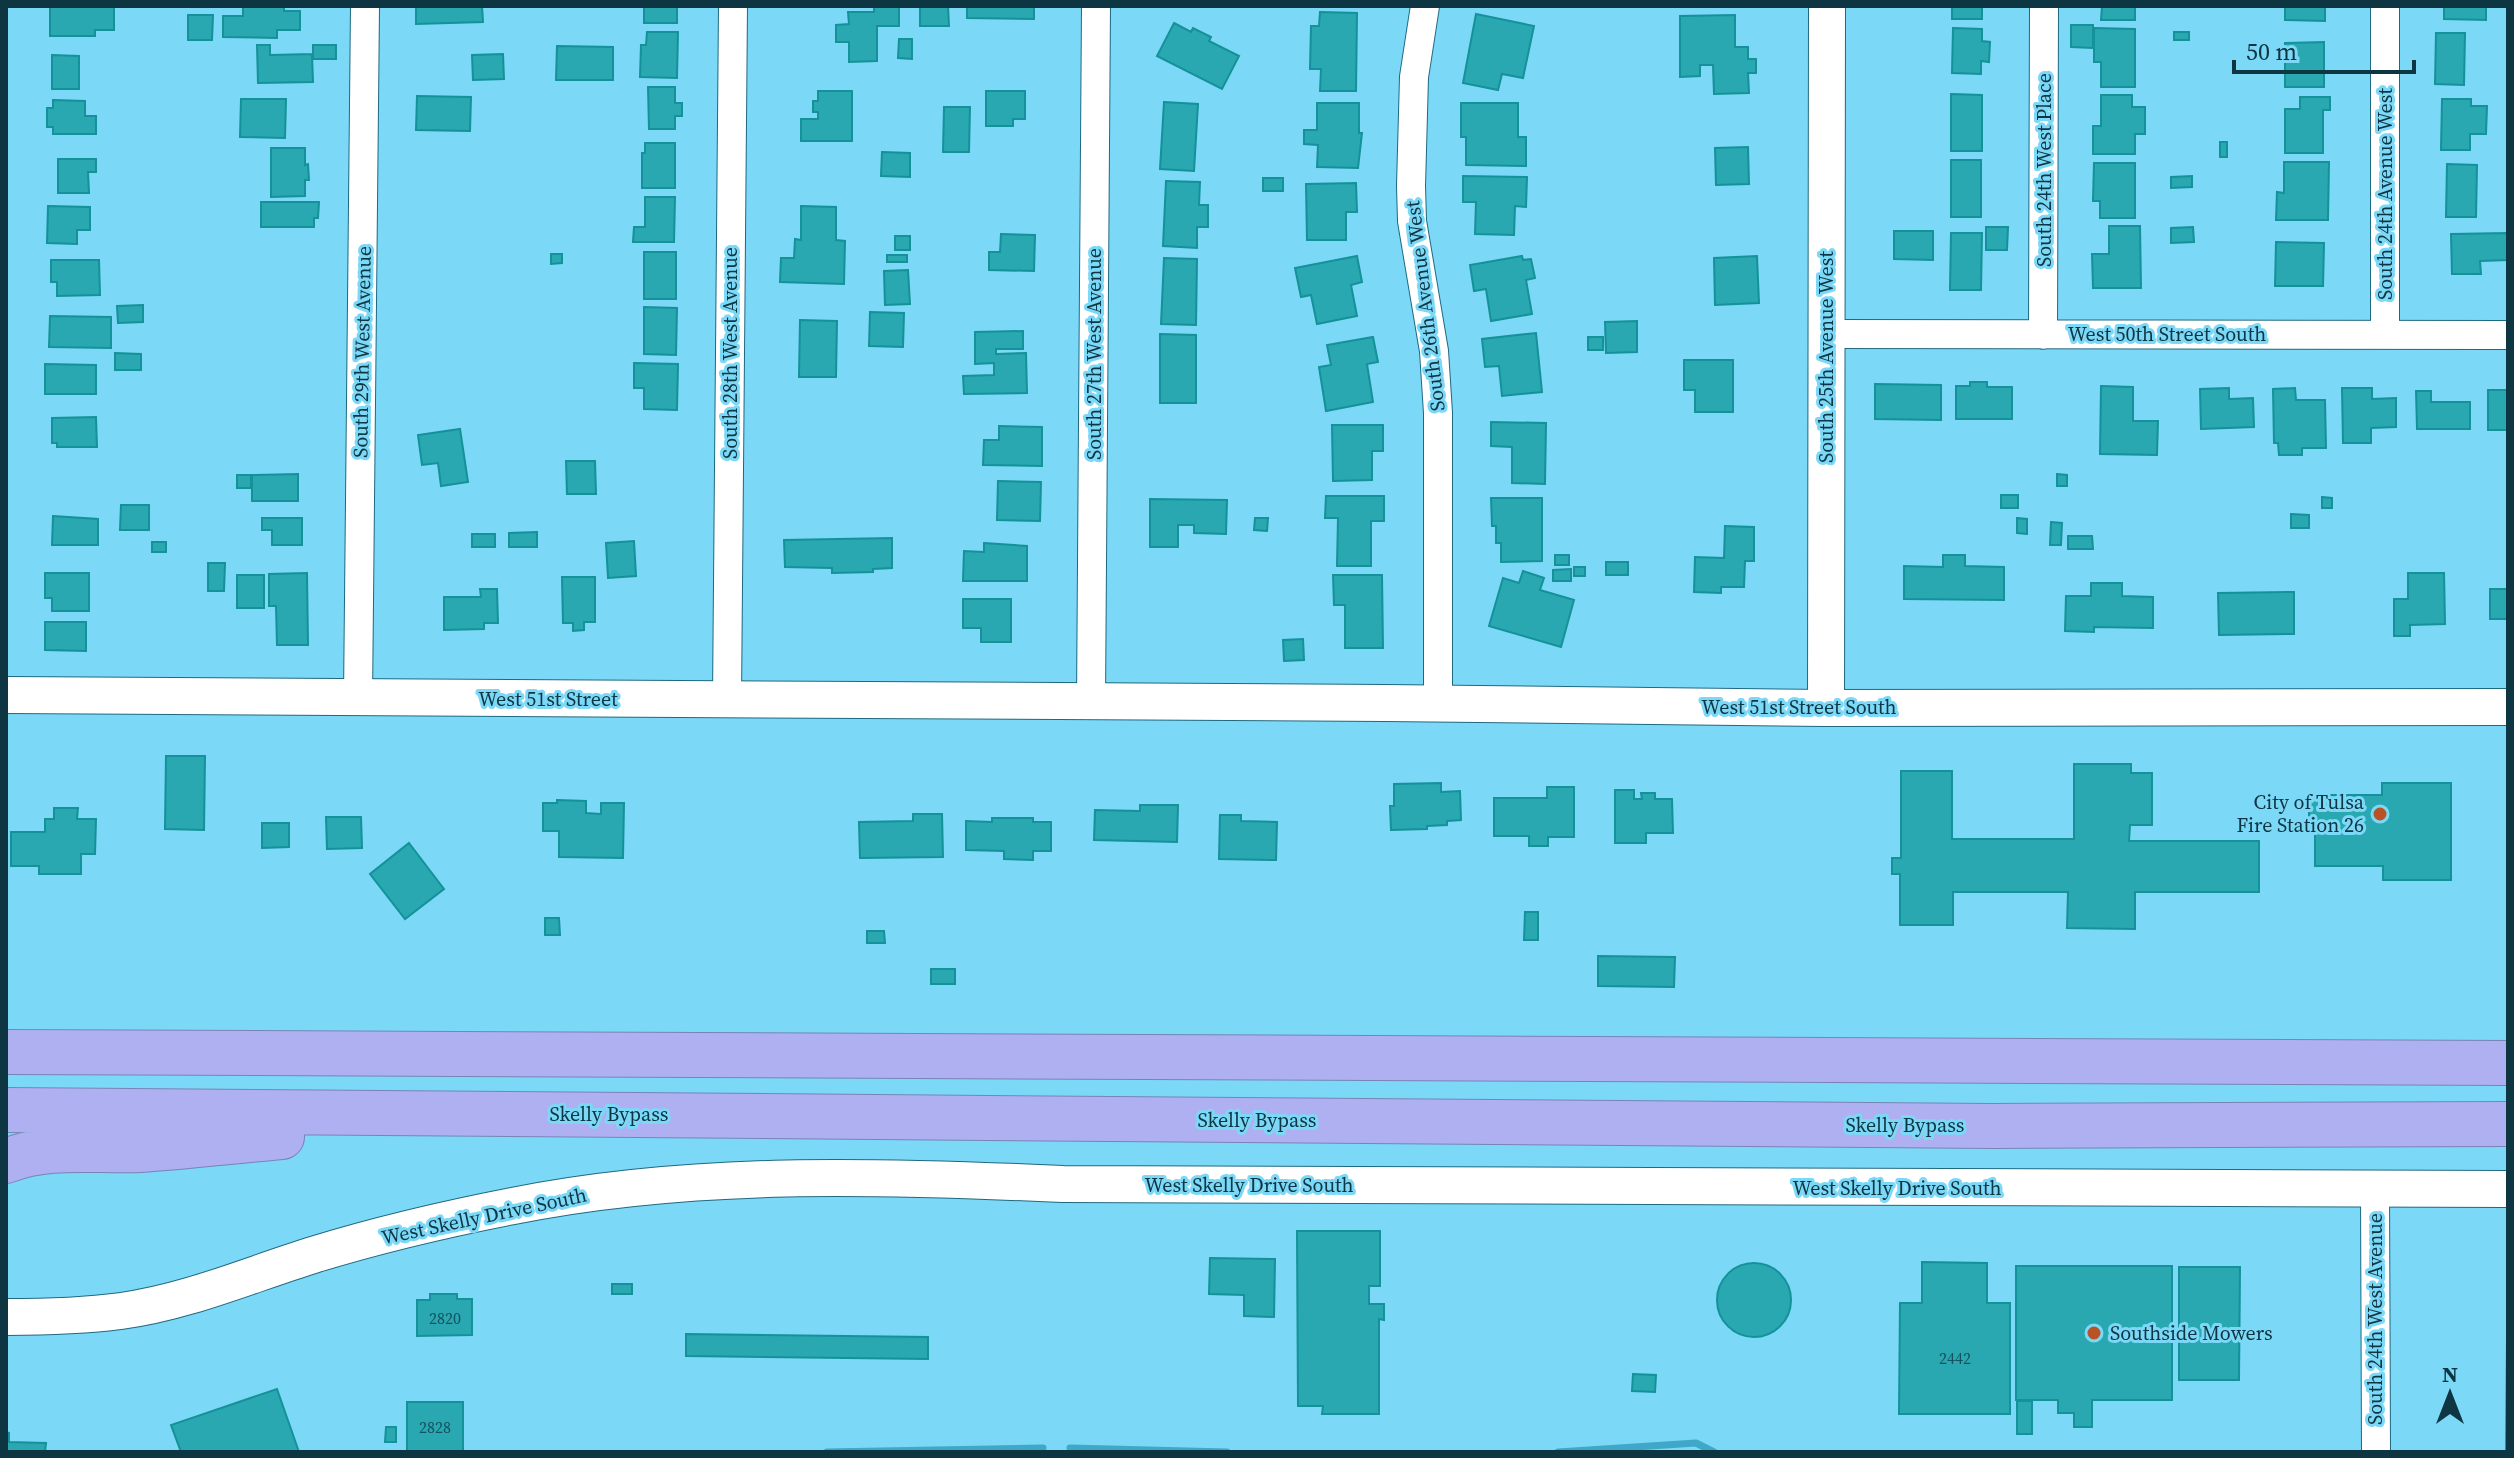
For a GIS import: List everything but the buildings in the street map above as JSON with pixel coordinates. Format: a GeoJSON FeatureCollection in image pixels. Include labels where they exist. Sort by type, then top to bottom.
{"type":"FeatureCollection","features":[{"type":"Feature","properties":{"kind":"highway"},"geometry":{"type":"LineString","coordinates":[[6,1052],[2508,1063]]}},
{"type":"Feature","properties":{"kind":"highway","name":"Skelly Bypass"},"geometry":{"type":"LineString","coordinates":[[6,1110],[1992,1126],[2508,1124]]}},
{"type":"Feature","properties":{"kind":"highway"},"geometry":{"type":"LineString","coordinates":[[6,1161],[42,1151],[140,1150],[554,1114]]}},
{"type":"Feature","properties":{"kind":"street","name":"South 29th West Avenue"},"geometry":{"type":"LineString","coordinates":[[358,699],[365,6]]}},
{"type":"Feature","properties":{"kind":"street","name":"South 28th West Avenue"},"geometry":{"type":"LineString","coordinates":[[727,700],[733,6]]}},
{"type":"Feature","properties":{"kind":"street","name":"South 27th West Avenue"},"geometry":{"type":"LineString","coordinates":[[1091,702],[1096,6]]}},
{"type":"Feature","properties":{"kind":"street","name":"South 26th Avenue West"},"geometry":{"type":"LineString","coordinates":[[1425,6],[1414,77],[1412,221],[1434,351],[1438,413],[1438,704]]}},
{"type":"Feature","properties":{"kind":"street","name":"South 25th Avenue West"},"geometry":{"type":"LineString","coordinates":[[1826,708],[1827,6]]}},
{"type":"Feature","properties":{"kind":"street","name":"South 24th West Place"},"geometry":{"type":"LineString","coordinates":[[2043,335],[2044,6]]}},
{"type":"Feature","properties":{"kind":"street","name":"South 24th Avenue West"},"geometry":{"type":"LineString","coordinates":[[2385,6],[2385,334]]}},
{"type":"Feature","properties":{"kind":"street","name":"West 50th Street South"},"geometry":{"type":"LineString","coordinates":[[1825,334],[2508,335]]}},
{"type":"Feature","properties":{"kind":"street","name":"West 51st Street"},"geometry":{"type":"LineString","coordinates":[[6,695],[1091,702]]}},
{"type":"Feature","properties":{"kind":"street","name":"West 51st Street South"},"geometry":{"type":"LineString","coordinates":[[1091,702],[1826,708],[2508,707]]}},
{"type":"Feature","properties":{"kind":"street","name":"West Skelly Drive South"},"geometry":{"type":"LineString","coordinates":[[6,1317],[122,1311],[177,1299],[379,1236],[514,1205],[583,1194],[721,1182],[940,1179],[1063,1184],[2508,1189]]}},
{"type":"Feature","properties":{"kind":"street","name":"South 24th West Avenue"},"geometry":{"type":"LineString","coordinates":[[2375,1187],[2376,1452]]}},
{"type":"Feature","properties":{"kind":"waterway"},"geometry":{"type":"LineString","coordinates":[[1558,1452],[1696,1443],[1714,1452]]}},
{"type":"Feature","properties":{"kind":"waterway"},"geometry":{"type":"LineString","coordinates":[[827,1452],[1043,1448]]}},
{"type":"Feature","properties":{"kind":"waterway"},"geometry":{"type":"LineString","coordinates":[[1070,1448],[1227,1452]]}},
{"type":"Feature","properties":{"kind":"place","name":"City of Tulsa Fire Station 26"},"geometry":{"type":"Point","coordinates":[2380,814]}},
{"type":"Feature","properties":{"kind":"place","name":"Southside Mowers"},"geometry":{"type":"Point","coordinates":[2094,1333]}}]}
